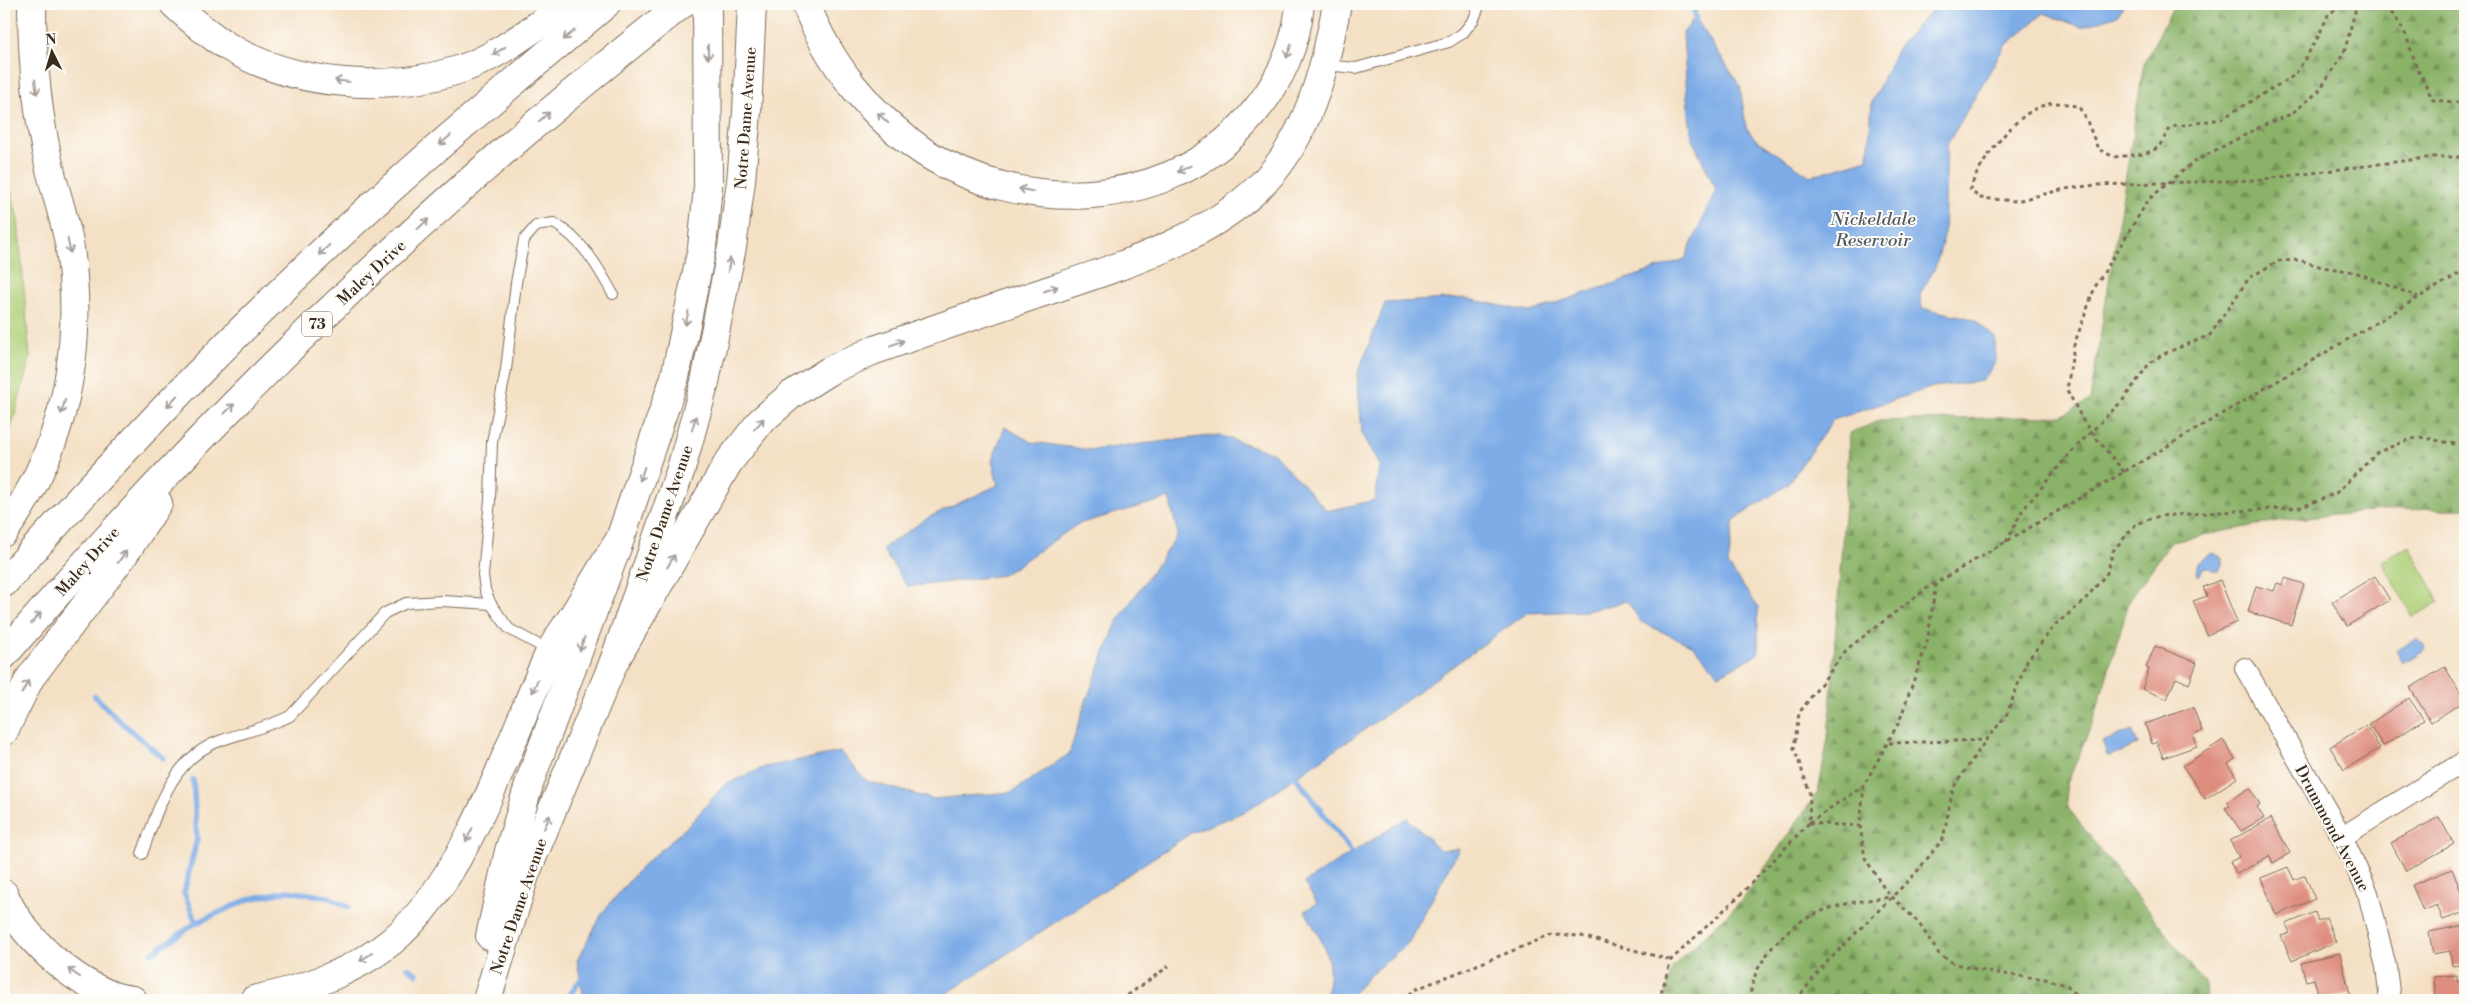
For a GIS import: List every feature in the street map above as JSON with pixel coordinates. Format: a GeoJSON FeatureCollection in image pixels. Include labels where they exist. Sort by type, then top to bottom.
{"type":"FeatureCollection","features":[{"type":"Feature","properties":{"kind":"main road"},"geometry":{"type":"LineString","coordinates":[[4,532],[39,472],[56,432],[70,383],[75,344],[75,295],[70,247],[41,123],[32,54],[32,4]]}},
{"type":"Feature","properties":{"kind":"main road"},"geometry":{"type":"LineString","coordinates":[[174,4],[195,23],[227,46],[260,62],[296,74],[338,81],[381,82],[420,79],[455,71],[487,58],[568,4]]}},
{"type":"Feature","properties":{"kind":"main road"},"geometry":{"type":"LineString","coordinates":[[4,584],[57,524],[220,350],[300,272],[433,150],[606,4]]}},
{"type":"Feature","properties":{"kind":"main road","name":"Maley Drive"},"geometry":{"type":"LineString","coordinates":[[4,655],[206,432],[484,167],[682,4]]}},
{"type":"Feature","properties":{"kind":"main road","name":"Notre Dame Avenue"},"geometry":{"type":"LineString","coordinates":[[485,1000],[491,926],[509,850],[531,778],[620,538],[675,377],[702,248],[708,186],[708,4]]}},
{"type":"Feature","properties":{"kind":"main road","name":"Notre Dame Avenue"},"geometry":{"type":"LineString","coordinates":[[485,1000],[524,875],[613,664],[681,469],[705,382],[732,247],[741,181],[748,112],[752,4]]}},
{"type":"Feature","properties":{"kind":"main road"},"geometry":{"type":"LineString","coordinates":[[806,4],[826,48],[844,75],[869,104],[896,130],[925,152],[956,169],[1026,191],[1097,195],[1136,188],[1169,177],[1215,151],[1236,133],[1265,99],[1278,77],[1298,24],[1300,4]]}},
{"type":"Feature","properties":{"kind":"main road"},"geometry":{"type":"LineString","coordinates":[[613,664],[728,463],[761,421],[791,395],[829,371],[872,351],[1142,256],[1210,224],[1245,200],[1273,171],[1299,131],[1325,65],[1337,4]]}},
{"type":"Feature","properties":{"kind":"main road"},"geometry":{"type":"LineString","coordinates":[[4,731],[30,678],[122,556],[206,432]]}},
{"type":"Feature","properties":{"kind":"main road"},"geometry":{"type":"LineString","coordinates":[[254,1000],[302,989],[348,969],[392,941],[425,905],[456,862],[489,794],[550,652],[620,538]]}},
{"type":"Feature","properties":{"kind":"main road"},"geometry":{"type":"LineString","coordinates":[[4,894],[25,930],[42,950],[75,975],[111,995],[133,1000]]}},
{"type":"Feature","properties":{"kind":"street","name":"Drummond Avenue"},"geometry":{"type":"LineString","coordinates":[[2245,668],[2342,837],[2368,893],[2386,967],[2390,1000]]}},
{"type":"Feature","properties":{"kind":"street"},"geometry":{"type":"LineString","coordinates":[[2342,837],[2465,761]]}},
{"type":"Feature","properties":{"kind":"lane"},"geometry":{"type":"LineString","coordinates":[[1325,65],[1356,68],[1449,42],[1463,33],[1474,19],[1480,4]]}},
{"type":"Feature","properties":{"kind":"lane"},"geometry":{"type":"LineString","coordinates":[[550,652],[509,629],[491,604],[485,590],[483,575],[490,500],[492,442],[506,370],[516,283],[524,240],[536,226],[554,223],[571,234],[593,258],[613,294]]}},
{"type":"Feature","properties":{"kind":"lane"},"geometry":{"type":"LineString","coordinates":[[142,854],[162,801],[175,775],[183,765],[197,753],[220,741],[269,726],[290,716],[385,612],[406,603],[443,601],[491,604]]}},
{"type":"Feature","properties":{"kind":"path"},"geometry":{"type":"LineString","coordinates":[[2465,103],[2433,100],[2417,68],[2406,35],[2394,15],[2378,5],[2354,4],[2329,13],[2317,39],[2295,76],[2221,119],[2171,127],[2158,148],[2144,154],[2114,158],[2098,149],[2087,121],[2079,107],[2060,102],[2043,105],[2020,120],[2000,140],[1982,163],[1970,190],[1979,198],[2016,201],[2065,189],[2096,186],[2257,180],[2413,160],[2465,158]]}},
{"type":"Feature","properties":{"kind":"path"},"geometry":{"type":"LineString","coordinates":[[2124,472],[2091,431],[2067,390],[2074,346],[2094,287],[2149,199],[2194,161],[2262,126],[2291,114],[2318,92],[2344,53],[2354,4]]}},
{"type":"Feature","properties":{"kind":"path"},"geometry":{"type":"LineString","coordinates":[[2006,542],[2022,512],[2071,452],[2123,400],[2149,364],[2163,354],[2210,335],[2249,278],[2278,262],[2299,260],[2322,267],[2355,272],[2418,298]]}},
{"type":"Feature","properties":{"kind":"path"},"geometry":{"type":"LineString","coordinates":[[1809,823],[1810,793],[1794,748],[1799,713],[1847,648],[1936,583],[2465,270]]}},
{"type":"Feature","properties":{"kind":"path"},"geometry":{"type":"LineString","coordinates":[[1796,1000],[1826,963],[1915,874],[1943,839],[1953,788],[1986,740],[2006,716],[2027,661],[2055,625],[2082,602],[2107,573],[2114,551],[2136,524],[2159,516],[2302,507],[2336,493],[2378,452],[2405,441],[2420,437],[2465,446]]}},
{"type":"Feature","properties":{"kind":"path"},"geometry":{"type":"LineString","coordinates":[[1936,583],[1927,643],[1899,722],[1864,785],[1860,826],[1865,858],[1885,890],[1918,922],[1939,954],[1955,964],[1988,972],[2067,985],[2080,1000]]}},
{"type":"Feature","properties":{"kind":"path"},"geometry":{"type":"LineString","coordinates":[[1888,743],[1986,740]]}},
{"type":"Feature","properties":{"kind":"path"},"geometry":{"type":"LineString","coordinates":[[1659,1000],[1672,960],[1742,893],[1809,823],[1864,785]]}},
{"type":"Feature","properties":{"kind":"path"},"geometry":{"type":"LineString","coordinates":[[1809,823],[1860,826]]}},
{"type":"Feature","properties":{"kind":"path"},"geometry":{"type":"LineString","coordinates":[[1748,1000],[1758,969],[1781,935],[1814,913],[1849,902],[1892,897]]}},
{"type":"Feature","properties":{"kind":"path"},"geometry":{"type":"LineString","coordinates":[[1403,1000],[1414,990],[1552,935],[1581,936],[1672,960]]}},
{"type":"Feature","properties":{"kind":"path"},"geometry":{"type":"LineString","coordinates":[[1121,1000],[1169,966]]}},
{"type":"Feature","properties":{"kind":"green space"},"geometry":{"type":"Polygon","coordinates":[[[2181,4],[2465,4],[2465,509],[2383,510],[2278,521],[2172,541],[2130,599],[2094,719],[2066,786],[2068,808],[2205,984],[2206,1000],[1664,1000],[1673,966],[1743,899],[1818,792],[1828,738],[1850,433],[1879,421],[2061,416],[2090,400],[2144,63],[2173,7],[2181,4]]]}},
{"type":"Feature","properties":{"kind":"green space"},"geometry":{"type":"Polygon","coordinates":[[[4,161],[18,220],[30,358],[4,455],[4,161]]]}},
{"type":"Feature","properties":{"kind":"green space"},"geometry":{"type":"Polygon","coordinates":[[[2409,546],[2440,602],[2413,617],[2382,561],[2409,546]]]}},
{"type":"Feature","properties":{"kind":"water","name":"Nickeldale Reservoir"},"geometry":{"type":"Polygon","coordinates":[[[1938,4],[2124,4],[2118,15],[2081,27],[2044,13],[2004,47],[1947,145],[1944,236],[1935,268],[1920,294],[1922,308],[1974,319],[1995,338],[1996,361],[1982,381],[1933,387],[1833,420],[1787,485],[1734,520],[1728,565],[1758,607],[1758,654],[1719,675],[1693,646],[1641,622],[1627,601],[1587,611],[1527,613],[1364,730],[1246,811],[1191,833],[937,1000],[584,1000],[577,960],[603,912],[640,868],[689,825],[724,785],[765,767],[840,752],[867,781],[932,799],[1012,792],[1069,754],[1086,701],[1117,622],[1178,534],[1169,498],[1078,524],[1003,575],[908,587],[882,549],[929,517],[998,485],[992,461],[1005,427],[1031,442],[1091,450],[1218,435],[1274,453],[1327,511],[1375,500],[1379,464],[1362,433],[1357,375],[1385,303],[1464,298],[1530,312],[1685,259],[1716,189],[1692,139],[1683,33],[1695,17],[1740,86],[1746,127],[1755,139],[1810,176],[1868,159],[1872,102],[1897,48],[1938,4]]]}},
{"type":"Feature","properties":{"kind":"water"},"geometry":{"type":"Polygon","coordinates":[[[2213,553],[2223,558],[2223,563],[2218,571],[2204,567],[2199,576],[2196,572],[2198,562],[2213,553]]]}},
{"type":"Feature","properties":{"kind":"water"},"geometry":{"type":"Polygon","coordinates":[[[2416,639],[2425,646],[2424,650],[2403,663],[2396,651],[2416,639]]]}},
{"type":"Feature","properties":{"kind":"water"},"geometry":{"type":"Polygon","coordinates":[[[2132,730],[2138,745],[2108,757],[2102,742],[2132,730]]]}},
{"type":"Feature","properties":{"kind":"water"},"geometry":{"type":"Polygon","coordinates":[[[1407,818],[1440,850],[1459,849],[1409,942],[1370,975],[1347,1000],[1324,1000],[1328,987],[1329,964],[1322,943],[1305,911],[1317,903],[1304,883],[1407,818]]]}},
{"type":"Feature","properties":{"kind":"building"},"geometry":{"type":"Polygon","coordinates":[[[2375,576],[2390,600],[2347,626],[2332,602],[2375,576]]]}},
{"type":"Feature","properties":{"kind":"building"},"geometry":{"type":"Polygon","coordinates":[[[2285,578],[2304,584],[2291,625],[2248,612],[2256,586],[2274,591],[2277,583],[2283,585],[2285,578]]]}},
{"type":"Feature","properties":{"kind":"building"},"geometry":{"type":"Polygon","coordinates":[[[2220,580],[2237,622],[2207,635],[2193,601],[2207,596],[2203,587],[2220,580]]]}},
{"type":"Feature","properties":{"kind":"building"},"geometry":{"type":"Polygon","coordinates":[[[2155,646],[2197,663],[2189,684],[2176,678],[2167,699],[2142,689],[2149,669],[2146,668],[2155,646]]]}},
{"type":"Feature","properties":{"kind":"building"},"geometry":{"type":"Polygon","coordinates":[[[2445,667],[2465,701],[2431,722],[2410,688],[2445,667]]]}},
{"type":"Feature","properties":{"kind":"building"},"geometry":{"type":"Polygon","coordinates":[[[2409,698],[2424,720],[2383,746],[2369,724],[2409,698]]]}},
{"type":"Feature","properties":{"kind":"building"},"geometry":{"type":"Polygon","coordinates":[[[2193,707],[2202,731],[2193,734],[2197,746],[2163,758],[2157,742],[2152,744],[2145,724],[2193,707]]]}},
{"type":"Feature","properties":{"kind":"building"},"geometry":{"type":"Polygon","coordinates":[[[2366,725],[2380,748],[2344,770],[2330,747],[2366,725]]]}},
{"type":"Feature","properties":{"kind":"building"},"geometry":{"type":"Polygon","coordinates":[[[2223,740],[2235,759],[2228,764],[2237,778],[2205,799],[2183,766],[2223,740]]]}},
{"type":"Feature","properties":{"kind":"building"},"geometry":{"type":"Polygon","coordinates":[[[2250,788],[2260,804],[2257,807],[2264,818],[2241,831],[2225,808],[2230,806],[2227,802],[2250,788]]]}},
{"type":"Feature","properties":{"kind":"building"},"geometry":{"type":"Polygon","coordinates":[[[2439,817],[2454,844],[2406,871],[2391,843],[2439,817]]]}},
{"type":"Feature","properties":{"kind":"building"},"geometry":{"type":"Polygon","coordinates":[[[2271,818],[2290,853],[2273,863],[2269,856],[2237,874],[2230,862],[2239,857],[2230,841],[2271,818]]]}},
{"type":"Feature","properties":{"kind":"building"},"geometry":{"type":"Polygon","coordinates":[[[2288,867],[2294,880],[2305,875],[2315,899],[2276,915],[2261,878],[2288,867]]]}},
{"type":"Feature","properties":{"kind":"building"},"geometry":{"type":"Polygon","coordinates":[[[2452,869],[2465,902],[2465,912],[2443,920],[2437,905],[2423,911],[2412,885],[2452,869]]]}},
{"type":"Feature","properties":{"kind":"building"},"geometry":{"type":"Polygon","coordinates":[[[2315,912],[2318,921],[2326,918],[2336,942],[2292,961],[2281,936],[2290,933],[2286,924],[2315,912]]]}},
{"type":"Feature","properties":{"kind":"building"},"geometry":{"type":"Polygon","coordinates":[[[2465,925],[2465,964],[2452,966],[2450,951],[2433,954],[2429,932],[2465,925]]]}},
{"type":"Feature","properties":{"kind":"building"},"geometry":{"type":"Polygon","coordinates":[[[2340,953],[2350,994],[2320,1000],[2314,979],[2306,981],[2301,963],[2340,953]]]}},
{"type":"Feature","properties":{"kind":"building"},"geometry":{"type":"Polygon","coordinates":[[[2457,975],[2457,982],[2465,981],[2465,1000],[2446,1000],[2446,997],[2436,998],[2434,977],[2457,975]]]}},
{"type":"Feature","properties":{"kind":"waterway"},"geometry":{"type":"LineString","coordinates":[[1693,4],[1696,22]]}},
{"type":"Feature","properties":{"kind":"waterway"},"geometry":{"type":"LineString","coordinates":[[95,696],[121,722],[163,758]]}},
{"type":"Feature","properties":{"kind":"waterway"},"geometry":{"type":"LineString","coordinates":[[1296,777],[1352,853]]}},
{"type":"Feature","properties":{"kind":"waterway"},"geometry":{"type":"LineString","coordinates":[[193,780],[197,839],[184,893],[196,923]]}},
{"type":"Feature","properties":{"kind":"waterway"},"geometry":{"type":"LineString","coordinates":[[152,953],[196,923],[249,899],[288,891],[328,897],[348,907]]}},
{"type":"Feature","properties":{"kind":"waterway"},"geometry":{"type":"LineString","coordinates":[[408,968],[417,974]]}},
{"type":"Feature","properties":{"kind":"waterway"},"geometry":{"type":"LineString","coordinates":[[561,1000],[568,997],[585,974]]}}]}
